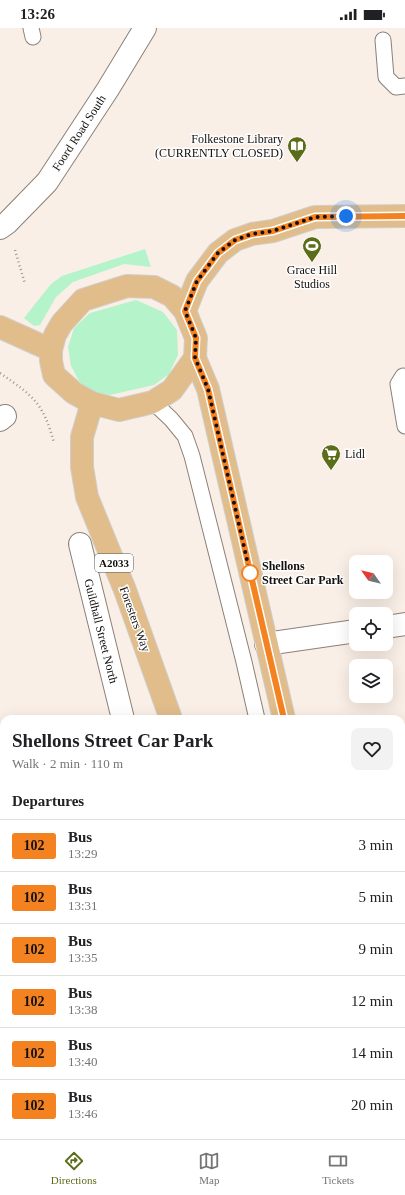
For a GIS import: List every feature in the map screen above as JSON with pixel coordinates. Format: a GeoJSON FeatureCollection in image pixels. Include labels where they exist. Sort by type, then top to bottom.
{"type":"FeatureCollection","features":[{"type":"Feature","properties":{"kind":"main road"},"geometry":{"type":"LineString","coordinates":[[185,311],[197,281],[218,253],[235,240],[252,234],[273,231],[315,217],[405,216]]}},
{"type":"Feature","properties":{"kind":"main road"},"geometry":{"type":"LineString","coordinates":[[195,358],[172,390],[152,402],[119,410],[92,403],[78,396],[54,375],[51,361],[51,350],[55,335],[62,323],[83,300],[112,290],[127,286],[154,287],[172,296],[185,311],[196,338],[195,358],[208,389],[283,715]]}},
{"type":"Feature","properties":{"kind":"main road"},"geometry":{"type":"LineString","coordinates":[[0,327],[51,350]]}},
{"type":"Feature","properties":{"kind":"main road","name":"Foresters Way"},"geometry":{"type":"LineString","coordinates":[[92,403],[81,443],[82,467],[87,497],[125,590],[170,715]]}},
{"type":"Feature","properties":{"kind":"street","name":"Foord Road South"},"geometry":{"type":"LineString","coordinates":[[3,225],[47,182],[108,89],[145,28]]}},
{"type":"Feature","properties":{"kind":"street","name":"Guildhall Street North"},"geometry":{"type":"LineString","coordinates":[[80,544],[122,715]]}},
{"type":"Feature","properties":{"kind":"street"},"geometry":{"type":"LineString","coordinates":[[393,626],[405,624]]}},
{"type":"Feature","properties":{"kind":"street"},"geometry":{"type":"LineString","coordinates":[[266,644],[349,633]]}},
{"type":"Feature","properties":{"kind":"lane"},"geometry":{"type":"LineString","coordinates":[[383,40],[386,77],[396,87],[405,86]]}},
{"type":"Feature","properties":{"kind":"lane"},"geometry":{"type":"LineString","coordinates":[[403,376],[398,384],[405,426]]}},
{"type":"Feature","properties":{"kind":"lane"},"geometry":{"type":"LineString","coordinates":[[152,402],[171,419],[185,436],[244,662],[256,715]]}},
{"type":"Feature","properties":{"kind":"path"},"geometry":{"type":"LineString","coordinates":[[3,225],[26,284]]}},
{"type":"Feature","properties":{"kind":"path"},"geometry":{"type":"LineString","coordinates":[[0,373],[32,396]]}},
{"type":"Feature","properties":{"kind":"green space"},"geometry":{"type":"Polygon","coordinates":[[[145,249],[151,267],[124,264],[73,282],[56,297],[40,325],[34,326],[24,318],[51,284],[62,276],[145,249]]]}},
{"type":"Feature","properties":{"kind":"green space"},"geometry":{"type":"Polygon","coordinates":[[[136,300],[163,312],[177,330],[178,355],[169,374],[154,385],[110,395],[90,391],[79,381],[71,366],[68,347],[74,328],[90,313],[136,300]]]}},
{"type":"Feature","properties":{"kind":"bus line","name":"102"},"geometry":{"type":"LineString","coordinates":[[283,715],[208,389],[195,358],[196,338],[185,311],[197,281],[218,253],[235,240],[252,234],[273,231],[315,217],[405,216]]}},
{"type":"Feature","properties":{"kind":"place","name":"Folkestone Library (CURRENTLY CLOSED)"},"geometry":{"type":"Point","coordinates":[297,163]}},
{"type":"Feature","properties":{"kind":"place","name":"Grace Hill Studios"},"geometry":{"type":"Point","coordinates":[312,263]}},
{"type":"Feature","properties":{"kind":"place","name":"Lidl"},"geometry":{"type":"Point","coordinates":[331,471]}},
{"type":"Feature","properties":{"kind":"place","name":"Shellons Street Car Park"},"geometry":{"type":"Point","coordinates":[250,573]}},
{"type":"Feature","properties":{"kind":"route"},"geometry":{"type":"LineString","coordinates":[[250,573],[208,389],[195,358],[196,338],[185,311],[197,281],[218,253],[235,240],[252,234],[273,231],[315,217],[346,216]]}}]}
